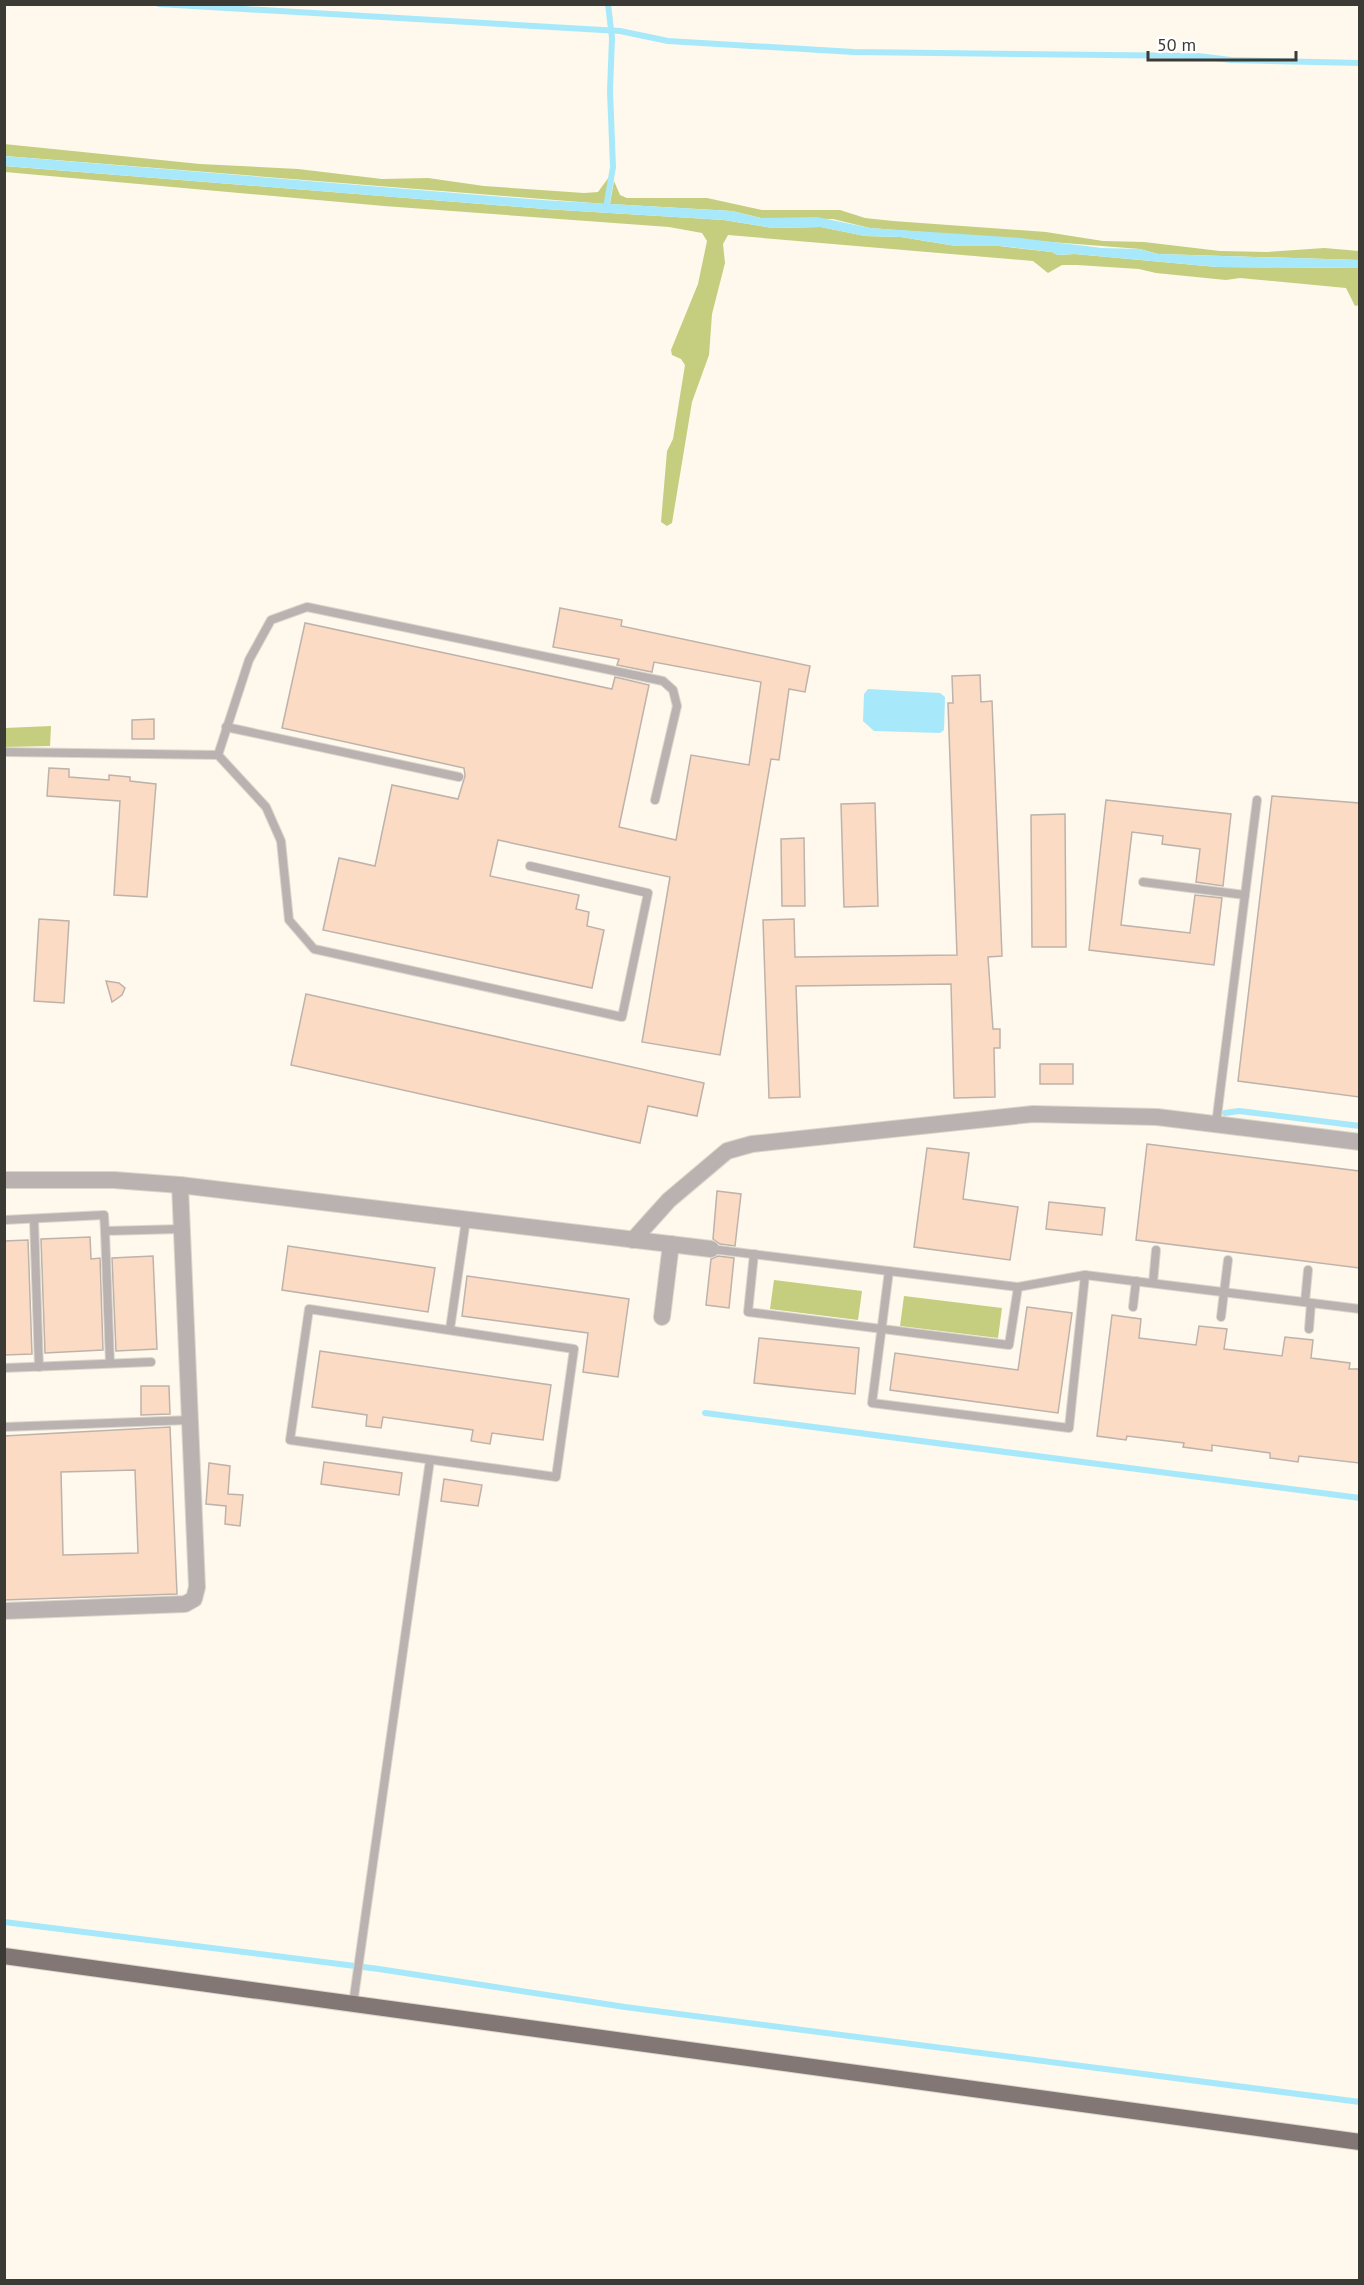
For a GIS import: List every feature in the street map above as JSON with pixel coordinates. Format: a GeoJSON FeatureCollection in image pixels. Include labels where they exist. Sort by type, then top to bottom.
{"type":"FeatureCollection","features":[{"type":"Feature","properties":{"kind":"main road"},"geometry":{"type":"LineString","coordinates":[[4,1956],[1359,2142]]}},
{"type":"Feature","properties":{"kind":"street"},"geometry":{"type":"LineString","coordinates":[[633,1240],[669,1200],[727,1151],[752,1144],[1033,1114],[1157,1116],[1359,1142]]}},
{"type":"Feature","properties":{"kind":"street"},"geometry":{"type":"LineString","coordinates":[[4,1180],[114,1180],[180,1185],[711,1249]]}},
{"type":"Feature","properties":{"kind":"street"},"geometry":{"type":"LineString","coordinates":[[4,1611],[184,1604],[194,1599],[197,1587],[180,1185]]}},
{"type":"Feature","properties":{"kind":"street"},"geometry":{"type":"LineString","coordinates":[[662,1317],[670,1244]]}},
{"type":"Feature","properties":{"kind":"lane"},"geometry":{"type":"LineString","coordinates":[[218,755],[249,660],[271,620],[307,607],[663,681],[674,690],[677,706],[655,800]]}},
{"type":"Feature","properties":{"kind":"lane"},"geometry":{"type":"LineString","coordinates":[[226,727],[459,777]]}},
{"type":"Feature","properties":{"kind":"lane"},"geometry":{"type":"LineString","coordinates":[[4,752],[218,755],[266,807],[281,841],[289,920],[314,949],[622,1017],[648,893],[530,866]]}},
{"type":"Feature","properties":{"kind":"lane"},"geometry":{"type":"LineString","coordinates":[[1216,1124],[1257,800]]}},
{"type":"Feature","properties":{"kind":"lane"},"geometry":{"type":"LineString","coordinates":[[1143,882],[1245,895]]}},
{"type":"Feature","properties":{"kind":"lane"},"geometry":{"type":"LineString","coordinates":[[4,1220],[104,1215],[110,1363]]}},
{"type":"Feature","properties":{"kind":"lane"},"geometry":{"type":"LineString","coordinates":[[34,1219],[39,1367]]}},
{"type":"Feature","properties":{"kind":"lane"},"geometry":{"type":"LineString","coordinates":[[450,1329],[466,1220]]}},
{"type":"Feature","properties":{"kind":"lane"},"geometry":{"type":"LineString","coordinates":[[105,1231],[181,1229]]}},
{"type":"Feature","properties":{"kind":"lane"},"geometry":{"type":"LineString","coordinates":[[711,1249],[1018,1287],[1086,1275],[1359,1309]]}},
{"type":"Feature","properties":{"kind":"lane"},"geometry":{"type":"LineString","coordinates":[[1153,1283],[1156,1250]]}},
{"type":"Feature","properties":{"kind":"lane"},"geometry":{"type":"LineString","coordinates":[[754,1254],[748,1312],[1009,1345],[1018,1287]]}},
{"type":"Feature","properties":{"kind":"lane"},"geometry":{"type":"LineString","coordinates":[[1221,1317],[1228,1260]]}},
{"type":"Feature","properties":{"kind":"lane"},"geometry":{"type":"LineString","coordinates":[[1308,1270],[1309,1329]]}},
{"type":"Feature","properties":{"kind":"lane"},"geometry":{"type":"LineString","coordinates":[[889,1271],[872,1403],[1069,1428],[1086,1275]]}},
{"type":"Feature","properties":{"kind":"lane"},"geometry":{"type":"LineString","coordinates":[[1133,1307],[1136,1281]]}},
{"type":"Feature","properties":{"kind":"lane"},"geometry":{"type":"LineString","coordinates":[[309,1309],[450,1329],[574,1349],[556,1477],[290,1440],[309,1309]]}},
{"type":"Feature","properties":{"kind":"lane"},"geometry":{"type":"LineString","coordinates":[[4,1368],[151,1362]]}},
{"type":"Feature","properties":{"kind":"lane"},"geometry":{"type":"LineString","coordinates":[[4,1427],[190,1420]]}},
{"type":"Feature","properties":{"kind":"lane"},"geometry":{"type":"LineString","coordinates":[[354,2004],[430,1460]]}},
{"type":"Feature","properties":{"kind":"green space"},"geometry":{"type":"Polygon","coordinates":[[[4,144],[200,164],[298,169],[382,179],[428,178],[484,186],[584,193],[598,192],[609,177],[605,204],[5,156],[4,144]]]}},
{"type":"Feature","properties":{"kind":"green space"},"geometry":{"type":"Polygon","coordinates":[[[4,166],[545,209],[724,220],[773,228],[821,227],[865,236],[901,237],[956,246],[999,246],[1052,252],[1058,255],[1075,254],[1217,267],[1359,268],[1359,305],[1355,306],[1346,288],[1240,278],[1226,280],[1156,273],[1139,269],[1077,265],[1062,265],[1048,273],[1033,261],[728,235],[723,244],[725,263],[712,314],[709,355],[692,402],[672,523],[667,526],[661,522],[667,451],[673,439],[685,365],[681,359],[672,355],[671,350],[698,284],[707,241],[702,233],[669,227],[384,206],[5,172],[4,166]]]}},
{"type":"Feature","properties":{"kind":"green space"},"geometry":{"type":"Polygon","coordinates":[[[614,181],[620,195],[627,198],[707,198],[762,210],[840,210],[865,218],[1046,232],[1103,241],[1144,242],[1220,251],[1267,252],[1324,248],[1359,251],[1359,260],[1158,254],[1140,249],[870,228],[833,219],[761,218],[732,211],[610,204],[614,181]]]}},
{"type":"Feature","properties":{"kind":"green space"},"geometry":{"type":"Polygon","coordinates":[[[51,726],[50,746],[5,747],[5,728],[51,726]]]}},
{"type":"Feature","properties":{"kind":"green space"},"geometry":{"type":"Polygon","coordinates":[[[774,1280],[862,1291],[858,1320],[770,1309],[774,1280]]]}},
{"type":"Feature","properties":{"kind":"green space"},"geometry":{"type":"Polygon","coordinates":[[[904,1296],[1002,1308],[998,1338],[900,1326],[904,1296]]]}},
{"type":"Feature","properties":{"kind":"water"},"geometry":{"type":"Polygon","coordinates":[[[4,156],[542,200],[732,211],[761,218],[817,217],[870,228],[1020,238],[1102,248],[1140,249],[1158,254],[1359,260],[1359,268],[1217,267],[1075,254],[1058,255],[1052,252],[1000,246],[956,246],[901,237],[865,236],[821,227],[773,228],[724,220],[545,209],[5,166],[4,156]]]}},
{"type":"Feature","properties":{"kind":"water"},"geometry":{"type":"Polygon","coordinates":[[[868,689],[940,693],[945,697],[944,730],[940,733],[874,731],[863,721],[864,694],[868,689]]]}},
{"type":"Feature","properties":{"kind":"building"},"geometry":{"type":"Polygon","coordinates":[[[560,608],[622,620],[621,626],[810,666],[805,692],[789,689],[779,760],[771,759],[720,1055],[642,1042],[670,877],[498,840],[490,876],[579,895],[576,909],[589,912],[587,926],[604,930],[592,988],[323,930],[339,858],[375,866],[392,785],[458,799],[465,776],[464,768],[282,728],[305,623],[612,689],[615,677],[649,685],[619,827],[676,840],[691,755],[749,765],[761,682],[654,662],[652,672],[617,665],[619,659],[553,647],[560,608]]]}},
{"type":"Feature","properties":{"kind":"building"},"geometry":{"type":"Polygon","coordinates":[[[980,675],[981,702],[992,701],[1002,956],[988,957],[993,1029],[1000,1029],[1000,1048],[994,1048],[995,1097],[954,1098],[951,984],[796,986],[800,1097],[769,1098],[763,920],[794,919],[795,957],[957,955],[948,703],[953,703],[952,676],[980,675]]]}},
{"type":"Feature","properties":{"kind":"building"},"geometry":{"type":"Polygon","coordinates":[[[154,719],[154,739],[132,739],[132,720],[154,719]]]}},
{"type":"Feature","properties":{"kind":"building"},"geometry":{"type":"Polygon","coordinates":[[[49,768],[69,769],[69,777],[109,780],[109,775],[130,777],[130,781],[156,784],[147,897],[114,895],[120,801],[47,796],[49,768]]]}},
{"type":"Feature","properties":{"kind":"building"},"geometry":{"type":"Polygon","coordinates":[[[1272,796],[1359,803],[1359,1097],[1238,1081],[1272,796]]]}},
{"type":"Feature","properties":{"kind":"building"},"geometry":{"type":"Polygon","coordinates":[[[1106,800],[1231,814],[1223,886],[1196,882],[1200,849],[1162,844],[1163,836],[1132,832],[1121,925],[1190,933],[1195,895],[1222,898],[1214,965],[1089,950],[1106,800]]]}},
{"type":"Feature","properties":{"kind":"building"},"geometry":{"type":"Polygon","coordinates":[[[875,803],[878,906],[844,907],[841,804],[875,803]]]}},
{"type":"Feature","properties":{"kind":"building"},"geometry":{"type":"Polygon","coordinates":[[[1065,814],[1066,947],[1032,947],[1031,815],[1065,814]]]}},
{"type":"Feature","properties":{"kind":"building"},"geometry":{"type":"Polygon","coordinates":[[[804,838],[805,906],[782,906],[781,839],[804,838]]]}},
{"type":"Feature","properties":{"kind":"building"},"geometry":{"type":"Polygon","coordinates":[[[39,919],[69,921],[64,1003],[34,1001],[39,919]]]}},
{"type":"Feature","properties":{"kind":"building"},"geometry":{"type":"Polygon","coordinates":[[[106,981],[119,983],[125,988],[122,995],[112,1002],[106,981]]]}},
{"type":"Feature","properties":{"kind":"building"},"geometry":{"type":"Polygon","coordinates":[[[306,994],[704,1083],[697,1116],[648,1106],[640,1143],[291,1065],[306,994]]]}},
{"type":"Feature","properties":{"kind":"building"},"geometry":{"type":"Polygon","coordinates":[[[1040,1064],[1073,1064],[1073,1084],[1040,1084],[1040,1064]]]}},
{"type":"Feature","properties":{"kind":"building"},"geometry":{"type":"Polygon","coordinates":[[[1147,1144],[1359,1171],[1359,1268],[1136,1240],[1147,1144]]]}},
{"type":"Feature","properties":{"kind":"building"},"geometry":{"type":"Polygon","coordinates":[[[927,1148],[969,1153],[963,1199],[1018,1207],[1010,1260],[914,1247],[927,1148]]]}},
{"type":"Feature","properties":{"kind":"building"},"geometry":{"type":"Polygon","coordinates":[[[717,1191],[741,1194],[735,1246],[720,1244],[713,1239],[717,1191]]]}},
{"type":"Feature","properties":{"kind":"building"},"geometry":{"type":"Polygon","coordinates":[[[1049,1202],[1105,1208],[1102,1235],[1046,1229],[1049,1202]]]}},
{"type":"Feature","properties":{"kind":"building"},"geometry":{"type":"Polygon","coordinates":[[[90,1237],[91,1259],[100,1258],[103,1350],[45,1353],[41,1239],[90,1237]]]}},
{"type":"Feature","properties":{"kind":"building"},"geometry":{"type":"Polygon","coordinates":[[[28,1240],[32,1354],[4,1355],[4,1241],[28,1240]]]}},
{"type":"Feature","properties":{"kind":"building"},"geometry":{"type":"Polygon","coordinates":[[[288,1246],[435,1268],[428,1312],[282,1290],[288,1246]]]}},
{"type":"Feature","properties":{"kind":"building"},"geometry":{"type":"Polygon","coordinates":[[[153,1256],[157,1349],[116,1351],[112,1258],[153,1256]]]}},
{"type":"Feature","properties":{"kind":"building"},"geometry":{"type":"Polygon","coordinates":[[[718,1256],[734,1258],[729,1308],[706,1305],[711,1259],[718,1256]]]}},
{"type":"Feature","properties":{"kind":"building"},"geometry":{"type":"Polygon","coordinates":[[[467,1276],[629,1299],[618,1377],[583,1372],[588,1333],[462,1316],[467,1276]]]}},
{"type":"Feature","properties":{"kind":"building"},"geometry":{"type":"Polygon","coordinates":[[[1027,1307],[1072,1313],[1058,1413],[890,1390],[895,1353],[1018,1370],[1027,1307]]]}},
{"type":"Feature","properties":{"kind":"building"},"geometry":{"type":"Polygon","coordinates":[[[1112,1315],[1141,1319],[1139,1338],[1196,1345],[1199,1326],[1227,1329],[1224,1349],[1282,1356],[1285,1337],[1313,1340],[1311,1358],[1350,1363],[1349,1369],[1359,1369],[1359,1463],[1299,1456],[1298,1462],[1270,1458],[1270,1453],[1212,1445],[1212,1451],[1183,1447],[1184,1443],[1127,1436],[1126,1440],[1097,1436],[1112,1315]]]}},
{"type":"Feature","properties":{"kind":"building"},"geometry":{"type":"Polygon","coordinates":[[[759,1338],[859,1348],[855,1394],[754,1383],[759,1338]]]}},
{"type":"Feature","properties":{"kind":"building"},"geometry":{"type":"Polygon","coordinates":[[[320,1351],[551,1385],[543,1440],[492,1433],[490,1444],[471,1441],[473,1430],[383,1417],[381,1428],[366,1426],[367,1415],[312,1407],[320,1351]]]}},
{"type":"Feature","properties":{"kind":"building"},"geometry":{"type":"Polygon","coordinates":[[[141,1386],[169,1386],[170,1414],[141,1415],[141,1386]]]}},
{"type":"Feature","properties":{"kind":"building"},"geometry":{"type":"Polygon","coordinates":[[[170,1427],[177,1594],[4,1600],[4,1436],[170,1427]],[[135,1470],[61,1472],[63,1555],[138,1553],[135,1470]]]}},
{"type":"Feature","properties":{"kind":"building"},"geometry":{"type":"Polygon","coordinates":[[[324,1462],[402,1473],[399,1495],[321,1484],[324,1462]]]}},
{"type":"Feature","properties":{"kind":"building"},"geometry":{"type":"Polygon","coordinates":[[[209,1463],[230,1466],[228,1494],[243,1495],[240,1526],[225,1524],[226,1506],[206,1504],[209,1463]]]}},
{"type":"Feature","properties":{"kind":"building"},"geometry":{"type":"Polygon","coordinates":[[[444,1479],[482,1485],[478,1506],[441,1501],[444,1479]]]}},
{"type":"Feature","properties":{"kind":"waterway"},"geometry":{"type":"LineString","coordinates":[[159,4],[620,31],[668,41],[854,52],[1198,56],[1231,60],[1360,63]]}},
{"type":"Feature","properties":{"kind":"waterway"},"geometry":{"type":"LineString","coordinates":[[606,208],[613,167],[610,91],[612,38],[608,4]]}},
{"type":"Feature","properties":{"kind":"waterway"},"geometry":{"type":"LineString","coordinates":[[1225,1113],[1239,1111],[1360,1126]]}},
{"type":"Feature","properties":{"kind":"waterway"},"geometry":{"type":"LineString","coordinates":[[705,1413],[1360,1498]]}},
{"type":"Feature","properties":{"kind":"waterway"},"geometry":{"type":"LineString","coordinates":[[4,1922],[379,1969],[625,2007],[1360,2102]]}}]}
